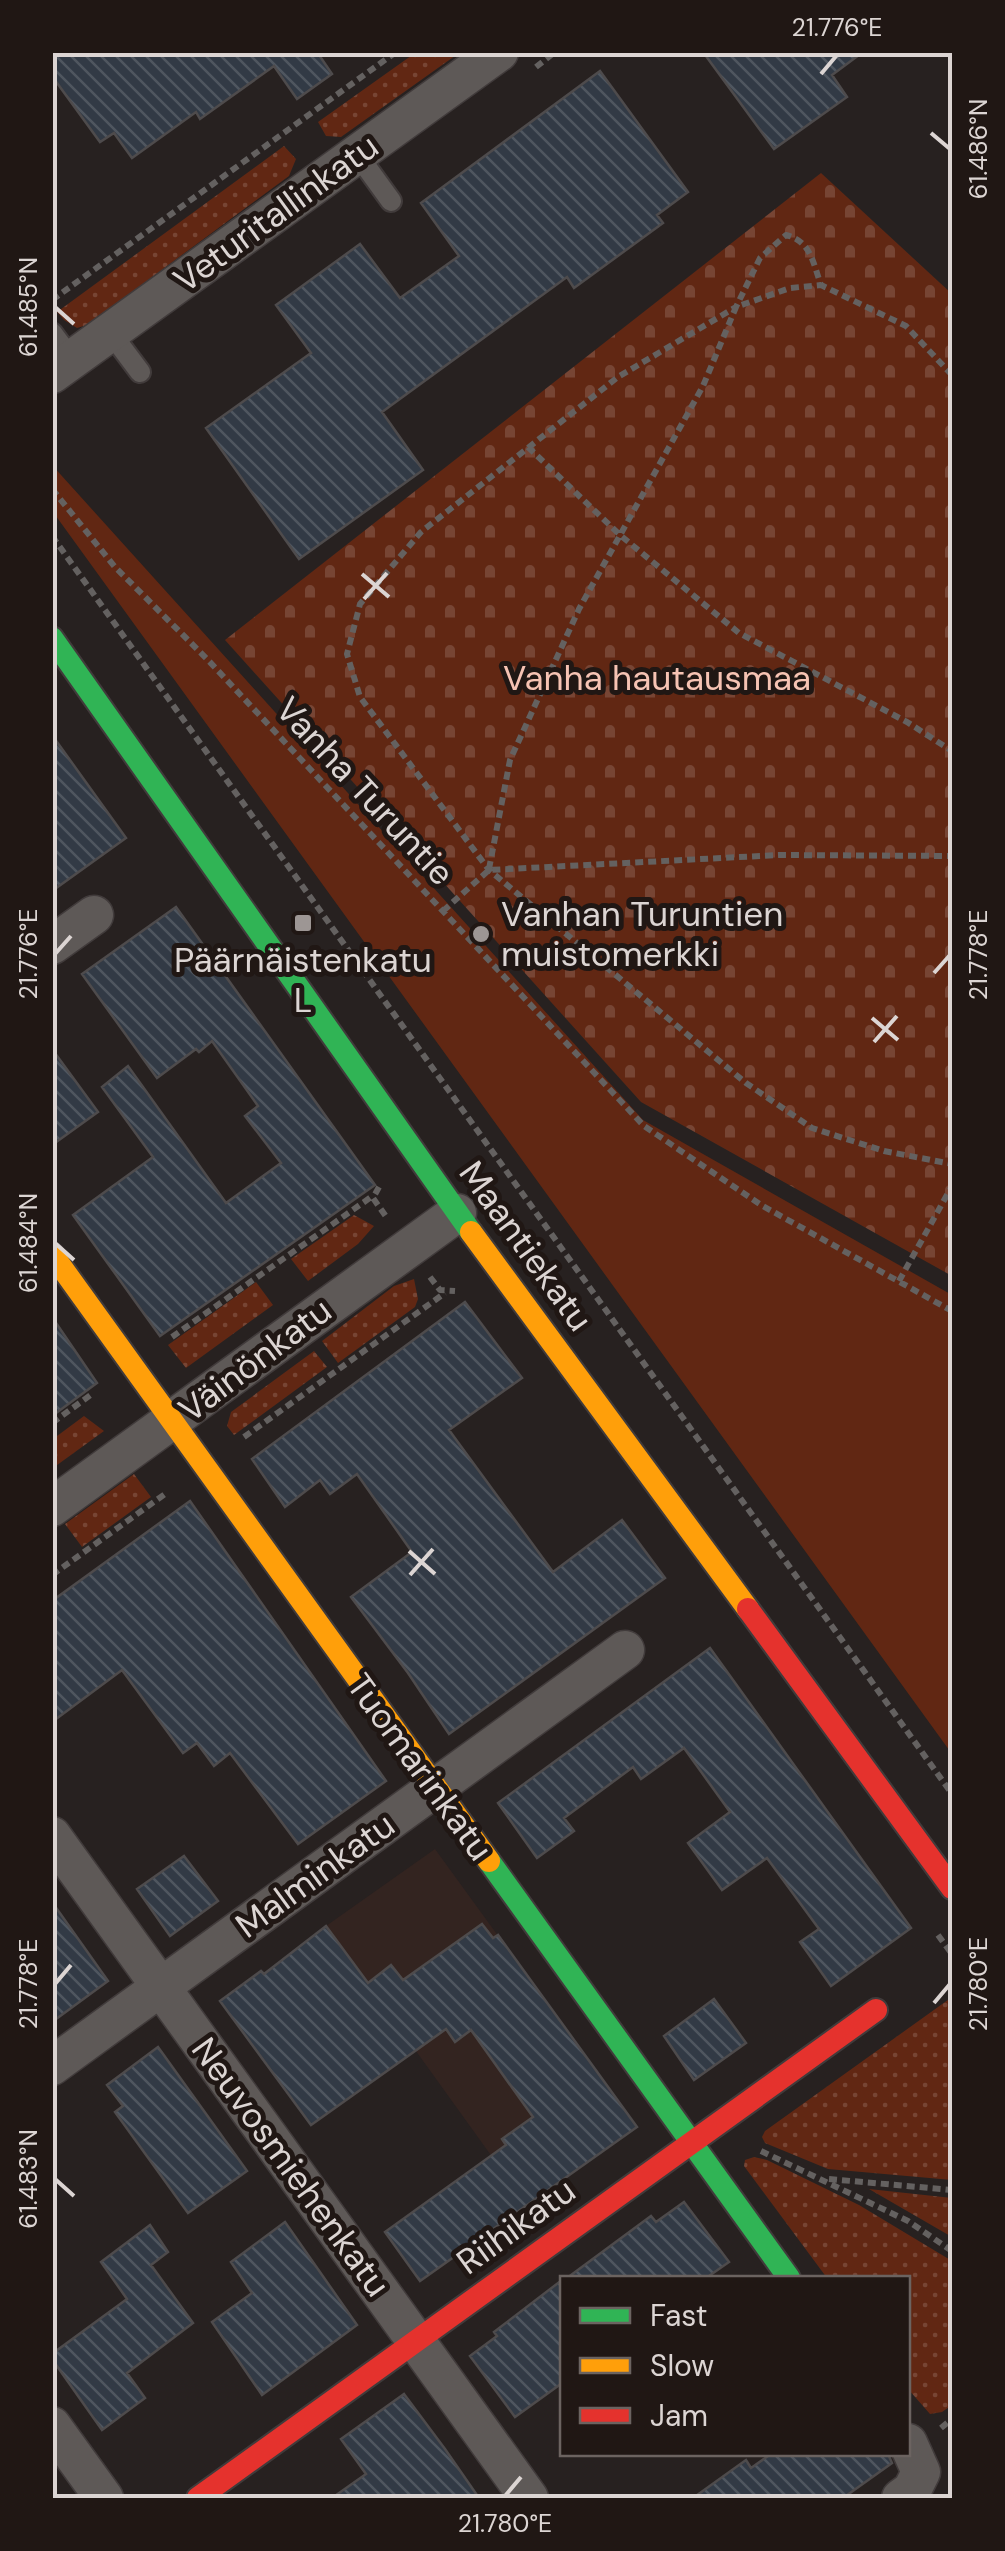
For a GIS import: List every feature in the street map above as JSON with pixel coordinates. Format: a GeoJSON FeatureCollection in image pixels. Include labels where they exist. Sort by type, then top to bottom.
{"type":"FeatureCollection","features":[{"type":"Feature","properties":{"kind":"street","name":"Veturitallinkatu"},"geometry":{"type":"LineString","coordinates":[[59,355],[110,332],[499,52]]}},
{"type":"Feature","properties":{"kind":"street","name":"Maantiekatu"},"geometry":{"type":"LineString","coordinates":[[52,638],[457,1212],[952,1888]]}},
{"type":"Feature","properties":{"kind":"street"},"geometry":{"type":"LineString","coordinates":[[52,945],[94,915]]}},
{"type":"Feature","properties":{"kind":"street","name":"Väinönkatu"},"geometry":{"type":"LineString","coordinates":[[52,1508],[457,1212]]}},
{"type":"Feature","properties":{"kind":"street","name":"Tuomarinkatu"},"geometry":{"type":"LineString","coordinates":[[52,1254],[435,1788],[700,2137],[787,2276]]}},
{"type":"Feature","properties":{"kind":"street","name":"Malminkatu"},"geometry":{"type":"LineString","coordinates":[[52,2066],[625,1650]]}},
{"type":"Feature","properties":{"kind":"street","name":"Neuvosmiehenkatu"},"geometry":{"type":"LineString","coordinates":[[52,1836],[529,2498]]}},
{"type":"Feature","properties":{"kind":"street","name":"Riihikatu"},"geometry":{"type":"LineString","coordinates":[[198,2498],[876,2010]]}},
{"type":"Feature","properties":{"kind":"street"},"geometry":{"type":"LineString","coordinates":[[52,2426],[104,2498]]}},
{"type":"Feature","properties":{"kind":"street"},"geometry":{"type":"LineString","coordinates":[[901,2498],[912,2490],[921,2472],[910,2447]]}},
{"type":"Feature","properties":{"kind":"lane"},"geometry":{"type":"LineString","coordinates":[[357,154],[392,201]]}},
{"type":"Feature","properties":{"kind":"lane"},"geometry":{"type":"LineString","coordinates":[[110,332],[140,372]]}},
{"type":"Feature","properties":{"kind":"path"},"geometry":{"type":"LineString","coordinates":[[52,300],[396,52]]}},
{"type":"Feature","properties":{"kind":"path"},"geometry":{"type":"LineString","coordinates":[[444,911],[489,870],[510,760],[579,610],[703,386],[760,258],[786,235],[798,238],[808,246],[821,284]]}},
{"type":"Feature","properties":{"kind":"path"},"geometry":{"type":"LineString","coordinates":[[952,375],[906,326],[821,284],[790,288],[736,308],[618,376],[421,532],[360,604],[347,654],[360,698],[489,870],[746,1083],[812,1128],[884,1152],[952,1164]]}},
{"type":"Feature","properties":{"kind":"path"},"geometry":{"type":"LineString","coordinates":[[528,447],[620,534],[739,633],[907,722],[952,751]]}},
{"type":"Feature","properties":{"kind":"path","name":"Vanha Turuntie"},"geometry":{"type":"LineString","coordinates":[[52,489],[115,567],[207,659],[644,1126],[761,1204],[952,1311]]}},
{"type":"Feature","properties":{"kind":"path"},"geometry":{"type":"LineString","coordinates":[[52,536],[952,1794]]}},
{"type":"Feature","properties":{"kind":"path"},"geometry":{"type":"LineString","coordinates":[[489,870],[780,855],[952,856]]}},
{"type":"Feature","properties":{"kind":"path"},"geometry":{"type":"LineString","coordinates":[[52,1423],[372,1198],[385,1177]]}},
{"type":"Feature","properties":{"kind":"path"},"geometry":{"type":"LineString","coordinates":[[899,1281],[952,1186]]}},
{"type":"Feature","properties":{"kind":"path"},"geometry":{"type":"LineString","coordinates":[[52,1575],[446,1292]]}},
{"type":"Feature","properties":{"kind":"path"},"geometry":{"type":"LineString","coordinates":[[700,2137],[823,2178],[908,2221],[952,2251]]}},
{"type":"Feature","properties":{"kind":"path"},"geometry":{"type":"LineString","coordinates":[[823,2178],[952,2190]]}},
{"type":"Feature","properties":{"kind":"shaded area"},"geometry":{"type":"Polygon","coordinates":[[[435,1849],[637,2127],[526,2204],[326,1926],[435,1849]]]}},
{"type":"Feature","properties":{"kind":"green space"},"geometry":{"type":"Polygon","coordinates":[[[415,53],[459,53],[341,137],[326,136],[318,122],[415,53]]]}},
{"type":"Feature","properties":{"kind":"green space"},"geometry":{"type":"Polygon","coordinates":[[[284,146],[296,159],[289,176],[87,325],[77,328],[57,312],[284,146]]]}},
{"type":"Feature","properties":{"kind":"green space","name":"Vanha hautausmaa"},"geometry":{"type":"Polygon","coordinates":[[[821,173],[952,294],[952,1276],[641,1102],[225,640],[821,173]]]}},
{"type":"Feature","properties":{"kind":"green space"},"geometry":{"type":"Polygon","coordinates":[[[52,465],[643,1120],[952,1295],[952,1754],[53,512],[52,465]]]}},
{"type":"Feature","properties":{"kind":"green space"},"geometry":{"type":"Polygon","coordinates":[[[354,1215],[374,1226],[358,1244],[308,1281],[291,1259],[354,1215]]]}},
{"type":"Feature","properties":{"kind":"green space"},"geometry":{"type":"Polygon","coordinates":[[[414,1279],[418,1299],[415,1307],[338,1363],[322,1341],[394,1286],[414,1279]]]}},
{"type":"Feature","properties":{"kind":"green space"},"geometry":{"type":"Polygon","coordinates":[[[256,1282],[273,1305],[186,1368],[168,1345],[256,1282]]]}},
{"type":"Feature","properties":{"kind":"green space"},"geometry":{"type":"Polygon","coordinates":[[[314,1351],[327,1367],[234,1435],[227,1426],[231,1412],[314,1351]]]}},
{"type":"Feature","properties":{"kind":"green space"},"geometry":{"type":"Polygon","coordinates":[[[84,1416],[104,1431],[53,1468],[53,1439],[84,1416]]]}},
{"type":"Feature","properties":{"kind":"green space"},"geometry":{"type":"Polygon","coordinates":[[[134,1474],[151,1497],[82,1547],[65,1524],[134,1474]]]}},
{"type":"Feature","properties":{"kind":"green space"},"geometry":{"type":"Polygon","coordinates":[[[952,1997],[952,2180],[828,2169],[765,2143],[765,2131],[952,1997]]]}},
{"type":"Feature","properties":{"kind":"green space"},"geometry":{"type":"Polygon","coordinates":[[[745,2160],[767,2160],[859,2205],[952,2261],[952,2405],[930,2414],[910,2391],[910,2276],[826,2276],[744,2166],[745,2160]]]}},
{"type":"Feature","properties":{"kind":"green space"},"geometry":{"type":"Polygon","coordinates":[[[869,2189],[952,2198],[952,2237],[869,2189]]]}},
{"type":"Feature","properties":{"kind":"building"},"geometry":{"type":"Polygon","coordinates":[[[52,52],[317,52],[332,74],[297,99],[274,66],[200,119],[196,112],[132,158],[114,133],[100,142],[52,76],[52,52]]]}},
{"type":"Feature","properties":{"kind":"building"},"geometry":{"type":"Polygon","coordinates":[[[703,52],[863,52],[832,75],[847,97],[774,149],[703,52]]]}},
{"type":"Feature","properties":{"kind":"building"},"geometry":{"type":"Polygon","coordinates":[[[600,71],[688,192],[657,215],[663,223],[574,288],[567,277],[382,412],[423,470],[299,559],[206,428],[311,353],[276,305],[360,244],[400,298],[459,256],[421,203],[600,71]]]}},
{"type":"Feature","properties":{"kind":"building"},"geometry":{"type":"Polygon","coordinates":[[[52,735],[126,838],[52,891],[52,735]]]}},
{"type":"Feature","properties":{"kind":"building"},"geometry":{"type":"Polygon","coordinates":[[[176,907],[375,1185],[160,1336],[73,1215],[153,1157],[102,1087],[128,1066],[226,1203],[281,1163],[245,1116],[258,1106],[212,1041],[157,1078],[82,974],[176,907]]]}},
{"type":"Feature","properties":{"kind":"building"},"geometry":{"type":"Polygon","coordinates":[[[52,1049],[98,1112],[52,1145],[52,1049]]]}},
{"type":"Feature","properties":{"kind":"building"},"geometry":{"type":"Polygon","coordinates":[[[465,1302],[522,1378],[449,1430],[553,1572],[622,1520],[665,1578],[449,1734],[351,1597],[412,1552],[357,1474],[330,1494],[320,1480],[285,1507],[252,1459],[465,1302]]]}},
{"type":"Feature","properties":{"kind":"building"},"geometry":{"type":"Polygon","coordinates":[[[52,1317],[97,1383],[52,1416],[52,1317]]]}},
{"type":"Feature","properties":{"kind":"building"},"geometry":{"type":"Polygon","coordinates":[[[190,1501],[386,1781],[298,1844],[230,1753],[214,1766],[197,1743],[183,1753],[122,1670],[52,1722],[52,1601],[190,1501]]]}},
{"type":"Feature","properties":{"kind":"building"},"geometry":{"type":"Polygon","coordinates":[[[710,1648],[911,1928],[831,1986],[800,1942],[819,1929],[767,1858],[722,1890],[688,1843],[730,1812],[684,1748],[641,1779],[633,1767],[564,1818],[574,1831],[537,1858],[498,1803],[710,1648]]]}},
{"type":"Feature","properties":{"kind":"building"},"geometry":{"type":"Polygon","coordinates":[[[184,1856],[218,1901],[170,1936],[137,1889],[184,1856]]]}},
{"type":"Feature","properties":{"kind":"building"},"geometry":{"type":"Polygon","coordinates":[[[52,1902],[108,1981],[52,2022],[52,1902]]]}},
{"type":"Feature","properties":{"kind":"building"},"geometry":{"type":"Polygon","coordinates":[[[482,1924],[493,1938],[498,1935],[637,2127],[420,2281],[385,2232],[506,2145],[502,2139],[533,2117],[471,2030],[455,2042],[446,2029],[311,2125],[220,2001],[261,1971],[264,1974],[326,1926],[368,1983],[391,1965],[403,1980],[482,1924]]]}},
{"type":"Feature","properties":{"kind":"building"},"geometry":{"type":"Polygon","coordinates":[[[714,1999],[746,2043],[694,2080],[664,2036],[714,1999]]]}},
{"type":"Feature","properties":{"kind":"building"},"geometry":{"type":"Polygon","coordinates":[[[158,2047],[247,2171],[188,2213],[115,2112],[123,2106],[107,2085],[158,2047]]]}},
{"type":"Feature","properties":{"kind":"building"},"geometry":{"type":"Polygon","coordinates":[[[684,2202],[729,2262],[709,2276],[570,2276],[651,2216],[656,2222],[684,2202]]]}},
{"type":"Feature","properties":{"kind":"building"},"geometry":{"type":"Polygon","coordinates":[[[285,2222],[357,2325],[262,2395],[212,2322],[252,2293],[231,2262],[285,2222]]]}},
{"type":"Feature","properties":{"kind":"building"},"geometry":{"type":"Polygon","coordinates":[[[150,2225],[168,2252],[151,2265],[193,2323],[127,2373],[145,2398],[102,2430],[52,2354],[127,2299],[101,2262],[150,2225]]]}},
{"type":"Feature","properties":{"kind":"building"},"geometry":{"type":"Polygon","coordinates":[[[560,2282],[560,2384],[515,2417],[470,2356],[497,2336],[494,2332],[560,2282]]]}},
{"type":"Feature","properties":{"kind":"building"},"geometry":{"type":"Polygon","coordinates":[[[404,2394],[479,2498],[332,2498],[366,2474],[341,2439],[404,2394]]]}},
{"type":"Feature","properties":{"kind":"building"},"geometry":{"type":"Polygon","coordinates":[[[768,2456],[889,2456],[892,2463],[843,2498],[693,2498],[746,2460],[751,2468],[768,2456]]]}},
{"type":"Feature","properties":{"kind":"traffic: fast"},"geometry":{"type":"LineString","coordinates":[[52,638],[471,1232]]}},
{"type":"Feature","properties":{"kind":"traffic: fast"},"geometry":{"type":"LineString","coordinates":[[489,1861],[788,2276]]}},
{"type":"Feature","properties":{"kind":"traffic: slow"},"geometry":{"type":"LineString","coordinates":[[471,1232],[748,1609]]}},
{"type":"Feature","properties":{"kind":"traffic: slow"},"geometry":{"type":"LineString","coordinates":[[52,1254],[489,1861]]}},
{"type":"Feature","properties":{"kind":"traffic: jam"},"geometry":{"type":"LineString","coordinates":[[748,1609],[952,1888]]}},
{"type":"Feature","properties":{"kind":"traffic: jam"},"geometry":{"type":"LineString","coordinates":[[198,2498],[876,2010]]}},
{"type":"Feature","properties":{"kind":"place","name":"Päärnäistenkatu L"},"geometry":{"type":"Point","coordinates":[303,923]}},
{"type":"Feature","properties":{"kind":"place","name":"Vanhan Turuntien muistomerkki"},"geometry":{"type":"Point","coordinates":[481,934]}}]}
